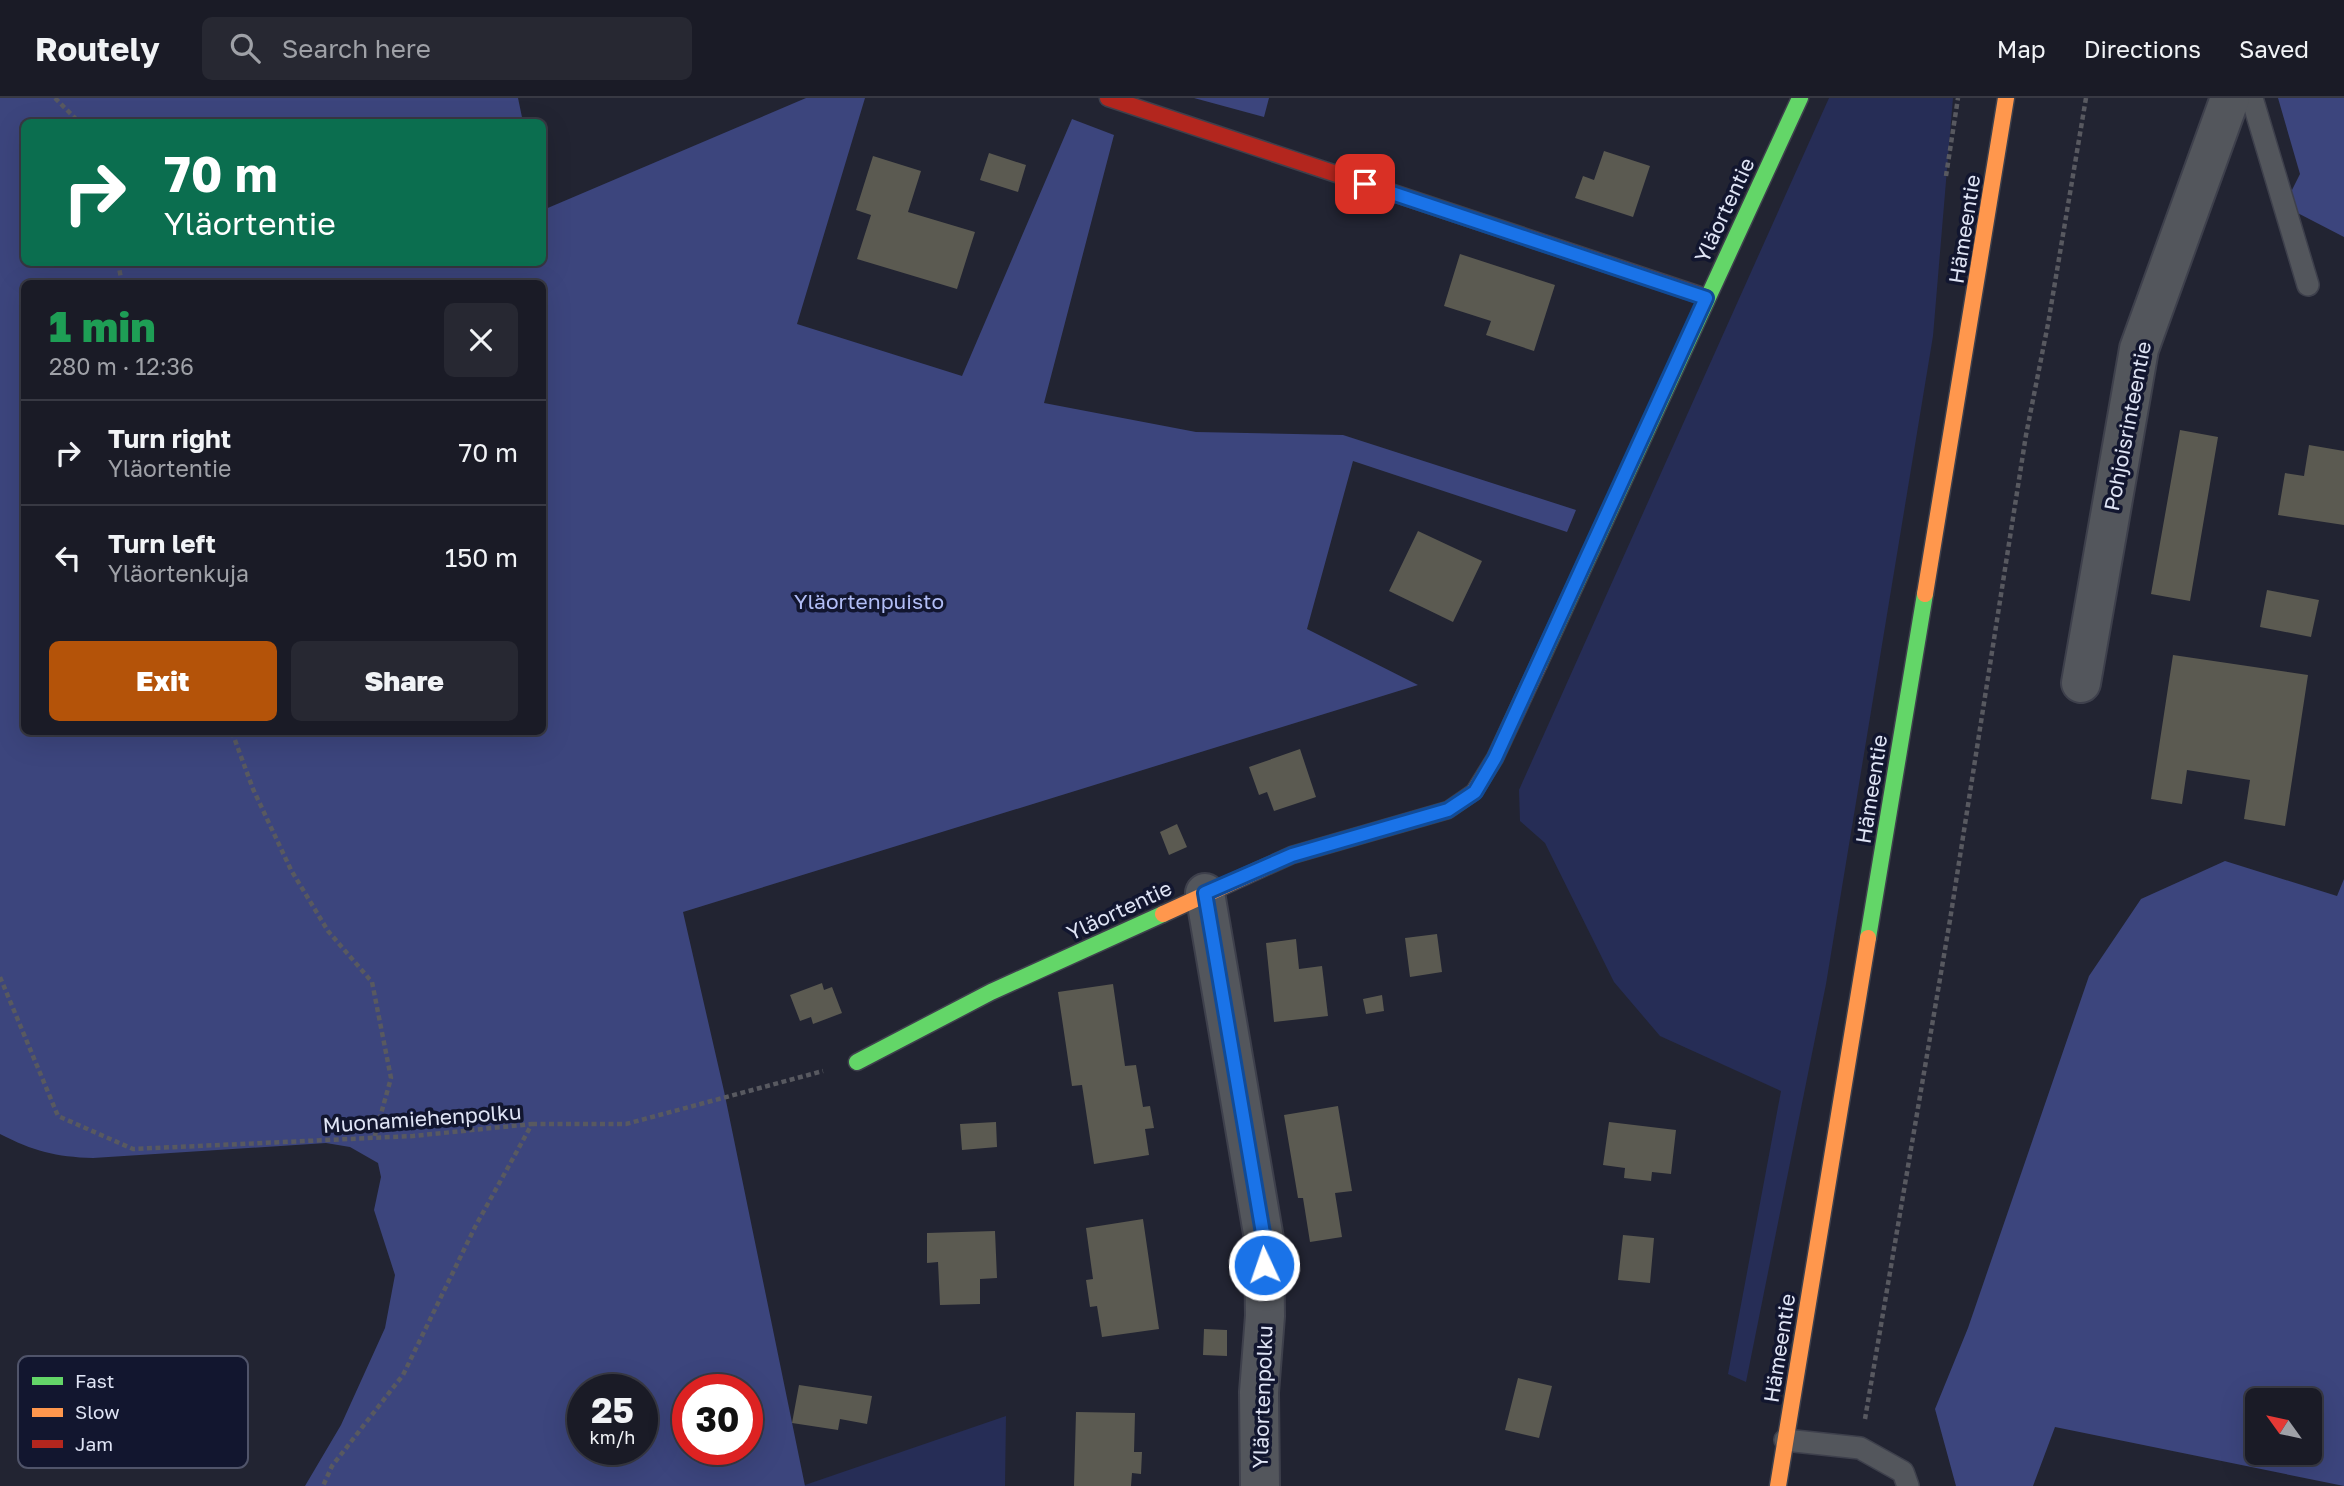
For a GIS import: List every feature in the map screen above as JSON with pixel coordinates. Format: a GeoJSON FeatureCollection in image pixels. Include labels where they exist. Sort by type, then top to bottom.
{"type":"FeatureCollection","features":[{"type":"Feature","properties":{"kind":"main road"},"geometry":{"type":"LineString","coordinates":[[1108,98],[1706,298]]}},
{"type":"Feature","properties":{"kind":"main road","name":"Yläortentie"},"geometry":{"type":"LineString","coordinates":[[858,1062],[991,992],[1205,893],[1292,855],[1448,810],[1475,792],[1495,758],[1800,98]]}},
{"type":"Feature","properties":{"kind":"main road","name":"Hämeentie"},"geometry":{"type":"LineString","coordinates":[[1778,1486],[2006,98]]}},
{"type":"Feature","properties":{"kind":"street","name":"Pohjoisrinteentie"},"geometry":{"type":"LineString","coordinates":[[2081,683],[2139,349],[2230,98]]}},
{"type":"Feature","properties":{"kind":"street","name":"Yläortenpolku"},"geometry":{"type":"LineString","coordinates":[[1205,893],[1264,1239],[1265,1316],[1259,1392],[1259,1486]]}},
{"type":"Feature","properties":{"kind":"lane"},"geometry":{"type":"LineString","coordinates":[[2252,98],[2308,285]]}},
{"type":"Feature","properties":{"kind":"lane"},"geometry":{"type":"LineString","coordinates":[[1785,1440],[1860,1448],[1903,1472],[1908,1486]]}},
{"type":"Feature","properties":{"kind":"path"},"geometry":{"type":"LineString","coordinates":[[55,98],[76,119]]}},
{"type":"Feature","properties":{"kind":"path"},"geometry":{"type":"LineString","coordinates":[[1946,176],[1958,98]]}},
{"type":"Feature","properties":{"kind":"path"},"geometry":{"type":"LineString","coordinates":[[1860,1448],[1950,920],[2026,435],[2048,324],[2086,98]]}},
{"type":"Feature","properties":{"kind":"path"},"geometry":{"type":"LineString","coordinates":[[233,735],[253,789],[292,870],[328,930],[372,982],[391,1078],[373,1139]]}},
{"type":"Feature","properties":{"kind":"path","name":"Muonamiehenpolku"},"geometry":{"type":"LineString","coordinates":[[0,976],[58,1116],[133,1149],[373,1139],[532,1124]]}},
{"type":"Feature","properties":{"kind":"path"},"geometry":{"type":"LineString","coordinates":[[532,1124],[626,1124],[858,1062]]}},
{"type":"Feature","properties":{"kind":"path","name":"Muonamiehenpolku"},"geometry":{"type":"LineString","coordinates":[[323,1486],[332,1466],[403,1375],[475,1227],[532,1124]]}},
{"type":"Feature","properties":{"kind":"shaded area"},"geometry":{"type":"Polygon","coordinates":[[[1829,98],[1953,98],[1933,336],[1826,984],[1746,1382],[1728,1374],[1781,1091],[1660,1036],[1614,982],[1545,843],[1520,821],[1519,790],[1829,98]]]}},
{"type":"Feature","properties":{"kind":"shaded area"},"geometry":{"type":"Polygon","coordinates":[[[1006,1416],[1005,1486],[805,1486],[805,1485],[1006,1416]]]}},
{"type":"Feature","properties":{"kind":"green space","name":"Yläortenpuisto"},"geometry":{"type":"Polygon","coordinates":[[[0,98],[518,98],[522,119],[21,119],[21,266],[546,266],[546,209],[806,98],[865,98],[797,324],[962,376],[1072,119],[1114,135],[1044,403],[1196,432],[1343,435],[1576,510],[1567,532],[1353,461],[1307,629],[1418,685],[683,912],[724,1091],[805,1486],[305,1486],[341,1425],[385,1328],[395,1275],[374,1210],[381,1177],[378,1163],[350,1147],[326,1143],[93,1158],[45,1152],[0,1134],[0,98]]]}},
{"type":"Feature","properties":{"kind":"green space"},"geometry":{"type":"Polygon","coordinates":[[[1194,98],[1269,98],[1264,117],[1194,98]]]}},
{"type":"Feature","properties":{"kind":"green space"},"geometry":{"type":"Polygon","coordinates":[[[2278,98],[2344,98],[2344,237],[2284,206],[2300,174],[2278,98]]]}},
{"type":"Feature","properties":{"kind":"green space"},"geometry":{"type":"Polygon","coordinates":[[[2225,861],[2337,896],[2344,879],[2344,1486],[2055,1427],[2033,1486],[1956,1486],[1935,1409],[1968,1328],[2089,976],[2141,899],[2225,861]]]}},
{"type":"Feature","properties":{"kind":"building"},"geometry":{"type":"Polygon","coordinates":[[[1604,151],[1650,166],[1633,217],[1575,198],[1583,176],[1594,180],[1604,151]]]}},
{"type":"Feature","properties":{"kind":"building"},"geometry":{"type":"Polygon","coordinates":[[[989,153],[1026,165],[1018,192],[980,180],[989,153]]]}},
{"type":"Feature","properties":{"kind":"building"},"geometry":{"type":"Polygon","coordinates":[[[873,156],[921,171],[908,212],[975,232],[957,289],[857,259],[871,215],[856,210],[873,156]]]}},
{"type":"Feature","properties":{"kind":"building"},"geometry":{"type":"Polygon","coordinates":[[[1460,254],[1555,285],[1534,351],[1486,335],[1491,321],[1444,306],[1460,254]]]}},
{"type":"Feature","properties":{"kind":"building"},"geometry":{"type":"Polygon","coordinates":[[[2180,430],[2218,437],[2190,601],[2151,594],[2180,430]]]}},
{"type":"Feature","properties":{"kind":"building"},"geometry":{"type":"Polygon","coordinates":[[[2309,445],[2344,451],[2344,525],[2278,515],[2285,473],[2304,476],[2309,445]]]}},
{"type":"Feature","properties":{"kind":"building"},"geometry":{"type":"Polygon","coordinates":[[[1418,531],[1482,561],[1453,622],[1389,591],[1418,531]]]}},
{"type":"Feature","properties":{"kind":"building"},"geometry":{"type":"Polygon","coordinates":[[[2267,590],[2319,600],[2311,637],[2260,627],[2267,590]]]}},
{"type":"Feature","properties":{"kind":"building"},"geometry":{"type":"Polygon","coordinates":[[[2173,655],[2308,675],[2285,826],[2244,819],[2250,780],[2187,770],[2182,804],[2151,799],[2173,655]]]}},
{"type":"Feature","properties":{"kind":"building"},"geometry":{"type":"Polygon","coordinates":[[[1300,749],[1316,797],[1274,811],[1267,792],[1259,795],[1249,767],[1300,749]]]}},
{"type":"Feature","properties":{"kind":"building"},"geometry":{"type":"Polygon","coordinates":[[[1177,824],[1187,847],[1169,855],[1160,832],[1177,824]]]}},
{"type":"Feature","properties":{"kind":"building"},"geometry":{"type":"Polygon","coordinates":[[[1437,934],[1442,972],[1410,977],[1405,938],[1437,934]]]}},
{"type":"Feature","properties":{"kind":"building"},"geometry":{"type":"Polygon","coordinates":[[[1296,939],[1299,969],[1322,966],[1328,1016],[1274,1022],[1266,943],[1296,939]]]}},
{"type":"Feature","properties":{"kind":"building"},"geometry":{"type":"Polygon","coordinates":[[[822,983],[824,990],[832,987],[842,1013],[813,1024],[811,1017],[800,1021],[790,995],[822,983]]]}},
{"type":"Feature","properties":{"kind":"building"},"geometry":{"type":"Polygon","coordinates":[[[1113,984],[1125,1066],[1136,1065],[1143,1107],[1150,1106],[1154,1128],[1145,1129],[1149,1155],[1094,1164],[1082,1085],[1072,1086],[1058,992],[1113,984]]]}},
{"type":"Feature","properties":{"kind":"building"},"geometry":{"type":"Polygon","coordinates":[[[1382,995],[1384,1011],[1366,1014],[1363,999],[1382,995]]]}},
{"type":"Feature","properties":{"kind":"building"},"geometry":{"type":"Polygon","coordinates":[[[1338,1106],[1352,1191],[1335,1193],[1342,1237],[1310,1242],[1303,1198],[1298,1198],[1284,1115],[1338,1106]]]}},
{"type":"Feature","properties":{"kind":"building"},"geometry":{"type":"Polygon","coordinates":[[[996,1122],[997,1147],[962,1150],[960,1124],[996,1122]]]}},
{"type":"Feature","properties":{"kind":"building"},"geometry":{"type":"Polygon","coordinates":[[[1609,1122],[1676,1130],[1671,1174],[1652,1172],[1651,1181],[1624,1178],[1625,1168],[1603,1165],[1609,1122]]]}},
{"type":"Feature","properties":{"kind":"building"},"geometry":{"type":"Polygon","coordinates":[[[1143,1219],[1159,1329],[1102,1337],[1097,1306],[1090,1307],[1086,1280],[1093,1279],[1086,1228],[1143,1219]]]}},
{"type":"Feature","properties":{"kind":"building"},"geometry":{"type":"Polygon","coordinates":[[[995,1231],[997,1278],[980,1279],[980,1304],[940,1305],[938,1262],[927,1263],[927,1233],[995,1231]]]}},
{"type":"Feature","properties":{"kind":"building"},"geometry":{"type":"Polygon","coordinates":[[[1623,1235],[1654,1238],[1650,1283],[1618,1280],[1623,1235]]]}},
{"type":"Feature","properties":{"kind":"building"},"geometry":{"type":"Polygon","coordinates":[[[1204,1329],[1227,1330],[1227,1356],[1203,1355],[1204,1329]]]}},
{"type":"Feature","properties":{"kind":"building"},"geometry":{"type":"Polygon","coordinates":[[[1518,1378],[1552,1386],[1539,1438],[1505,1430],[1518,1378]]]}},
{"type":"Feature","properties":{"kind":"building"},"geometry":{"type":"Polygon","coordinates":[[[799,1385],[872,1396],[867,1424],[840,1419],[838,1430],[792,1423],[799,1385]]]}},
{"type":"Feature","properties":{"kind":"building"},"geometry":{"type":"Polygon","coordinates":[[[1076,1412],[1135,1413],[1134,1452],[1142,1452],[1141,1474],[1132,1473],[1131,1486],[1074,1486],[1076,1412]]]}},
{"type":"Feature","properties":{"kind":"traffic: fast"},"geometry":{"type":"LineString","coordinates":[[1539,664],[1800,98]]}},
{"type":"Feature","properties":{"kind":"traffic: fast"},"geometry":{"type":"LineString","coordinates":[[1868,938],[1925,594]]}},
{"type":"Feature","properties":{"kind":"traffic: fast"},"geometry":{"type":"LineString","coordinates":[[857,1062],[991,992],[1163,914]]}},
{"type":"Feature","properties":{"kind":"traffic: slow"},"geometry":{"type":"LineString","coordinates":[[1925,594],[2006,98]]}},
{"type":"Feature","properties":{"kind":"traffic: slow"},"geometry":{"type":"LineString","coordinates":[[1163,914],[1292,855],[1448,810],[1474,792],[1495,758],[1539,664]]}},
{"type":"Feature","properties":{"kind":"traffic: slow"},"geometry":{"type":"LineString","coordinates":[[1778,1486],[1868,938]]}},
{"type":"Feature","properties":{"kind":"traffic: jam"},"geometry":{"type":"LineString","coordinates":[[1108,98],[1706,297]]}},
{"type":"Feature","properties":{"kind":"route"},"geometry":{"type":"LineString","coordinates":[[1264,1265],[1264,1239],[1205,893],[1292,855],[1448,810],[1475,792],[1495,758],[1706,298],[1365,184]]}}]}
